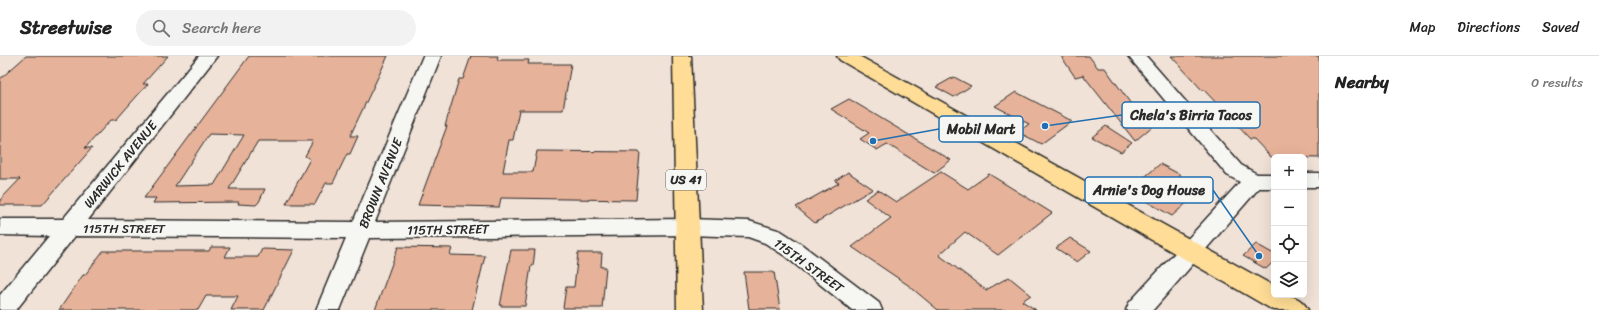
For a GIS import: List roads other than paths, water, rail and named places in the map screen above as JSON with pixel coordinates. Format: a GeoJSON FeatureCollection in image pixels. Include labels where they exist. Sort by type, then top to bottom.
{"type":"FeatureCollection","features":[{"type":"Feature","properties":{"kind":"main road","name":"US 41"},"geometry":{"type":"LineString","coordinates":[[682,56],[690,310]]}},
{"type":"Feature","properties":{"kind":"main road"},"geometry":{"type":"LineString","coordinates":[[846,56],[1295,310]]}},
{"type":"Feature","properties":{"kind":"street","name":"WARWICK AVENUE"},"geometry":{"type":"LineString","coordinates":[[2,310],[208,56]]}},
{"type":"Feature","properties":{"kind":"street","name":"BROWN AVENUE"},"geometry":{"type":"LineString","coordinates":[[328,310],[432,56]]}},
{"type":"Feature","properties":{"kind":"street"},"geometry":{"type":"LineString","coordinates":[[1137,56],[1234,170],[1264,181],[1192,251],[1138,310]]}},
{"type":"Feature","properties":{"kind":"street"},"geometry":{"type":"LineString","coordinates":[[1307,180],[1319,180]]}},
{"type":"Feature","properties":{"kind":"street","name":"115TH STREET"},"geometry":{"type":"LineString","coordinates":[[0,227],[361,230],[688,227],[748,229],[773,237],[793,250],[870,310]]}},
{"type":"Feature","properties":{"kind":"place","name":"Chela's Birria Tacos"},"geometry":{"type":"Point","coordinates":[1045,126]}},
{"type":"Feature","properties":{"kind":"place","name":"Mobil Mart"},"geometry":{"type":"Point","coordinates":[873,141]}},
{"type":"Feature","properties":{"kind":"place","name":"Arnie's Dog House"},"geometry":{"type":"Point","coordinates":[1259,256]}}]}
